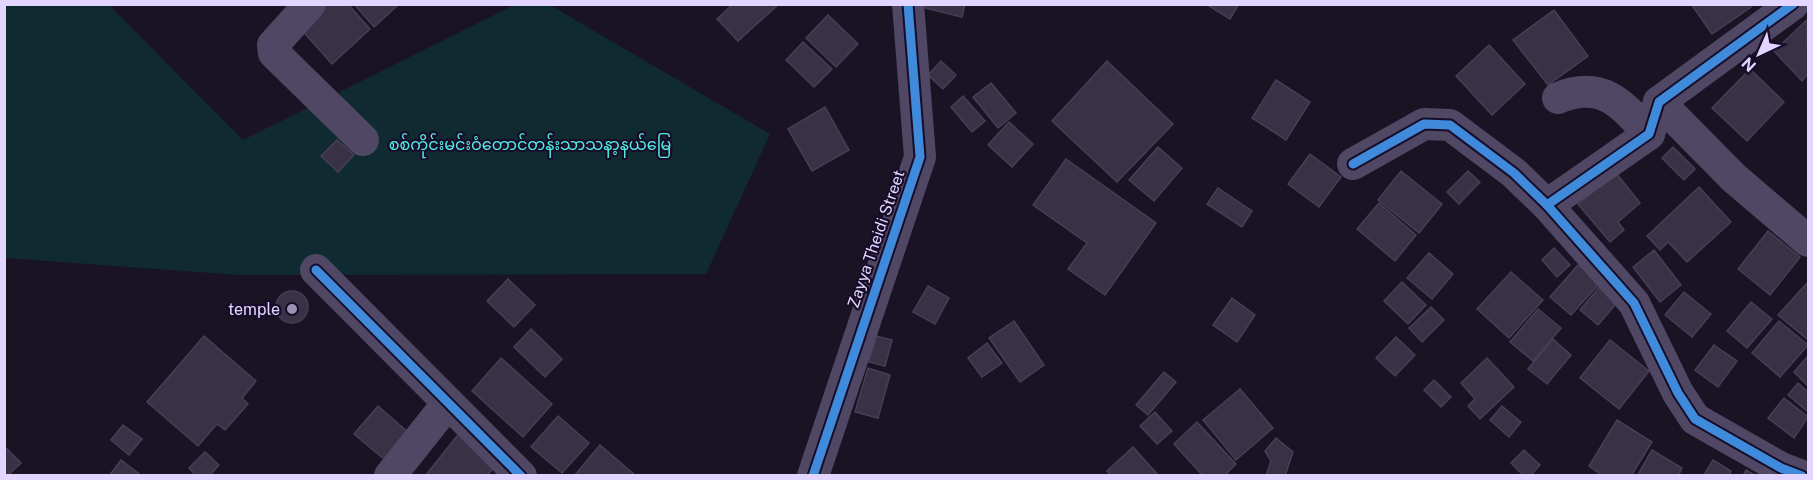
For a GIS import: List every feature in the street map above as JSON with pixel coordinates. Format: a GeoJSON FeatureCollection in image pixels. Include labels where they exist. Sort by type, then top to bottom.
{"type":"FeatureCollection","features":[{"type":"Feature","properties":{"kind":"street"},"geometry":{"type":"LineString","coordinates":[[310,4],[273,45],[274,52],[363,140]]}},
{"type":"Feature","properties":{"kind":"street","name":"Zayya Theidi Street"},"geometry":{"type":"LineString","coordinates":[[813,476],[920,157],[908,4]]}},
{"type":"Feature","properties":{"kind":"street"},"geometry":{"type":"LineString","coordinates":[[1547,205],[1649,134],[1659,102],[1793,4]]}},
{"type":"Feature","properties":{"kind":"street"},"geometry":{"type":"LineString","coordinates":[[1558,98],[1576,90],[1602,92],[1624,107],[1649,134]]}},
{"type":"Feature","properties":{"kind":"street"},"geometry":{"type":"LineString","coordinates":[[1659,102],[1734,178],[1809,241]]}},
{"type":"Feature","properties":{"kind":"street"},"geometry":{"type":"LineString","coordinates":[[1353,164],[1424,124],[1450,125],[1514,173],[1547,205],[1634,303],[1678,393],[1695,419],[1781,468],[1802,476]]}},
{"type":"Feature","properties":{"kind":"street"},"geometry":{"type":"LineString","coordinates":[[315,270],[521,476]]}},
{"type":"Feature","properties":{"kind":"street"},"geometry":{"type":"LineString","coordinates":[[390,476],[448,403]]}},
{"type":"Feature","properties":{"kind":"green space","name":"စစ်ကိုင်းမင်းဝံတောင်တန်းသာသနာ့နယ်မြေ"},"geometry":{"type":"Polygon","coordinates":[[[516,4],[550,5],[770,134],[706,274],[239,275],[5,258],[4,5],[109,5],[243,140],[516,4]]]}},
{"type":"Feature","properties":{"kind":"building"},"geometry":{"type":"Polygon","coordinates":[[[326,4],[348,4],[370,29],[332,64],[300,28],[326,4]]]}},
{"type":"Feature","properties":{"kind":"building"},"geometry":{"type":"Polygon","coordinates":[[[354,4],[399,4],[374,27],[354,4]]]}},
{"type":"Feature","properties":{"kind":"building"},"geometry":{"type":"Polygon","coordinates":[[[733,4],[779,4],[738,41],[717,19],[733,4]]]}},
{"type":"Feature","properties":{"kind":"building"},"geometry":{"type":"Polygon","coordinates":[[[925,4],[965,4],[962,17],[925,8],[925,4]]]}},
{"type":"Feature","properties":{"kind":"building"},"geometry":{"type":"Polygon","coordinates":[[[1206,4],[1239,4],[1230,19],[1206,4]]]}},
{"type":"Feature","properties":{"kind":"building"},"geometry":{"type":"Polygon","coordinates":[[[1691,4],[1749,4],[1751,7],[1712,34],[1691,4]]]}},
{"type":"Feature","properties":{"kind":"building"},"geometry":{"type":"Polygon","coordinates":[[[1554,10],[1588,56],[1548,85],[1513,40],[1554,10]]]}},
{"type":"Feature","properties":{"kind":"building"},"geometry":{"type":"Polygon","coordinates":[[[828,15],[858,44],[836,67],[806,38],[828,15]]]}},
{"type":"Feature","properties":{"kind":"building"},"geometry":{"type":"Polygon","coordinates":[[[1807,20],[1808,74],[1802,81],[1774,51],[1807,20]]]}},
{"type":"Feature","properties":{"kind":"building"},"geometry":{"type":"Polygon","coordinates":[[[803,42],[832,69],[814,87],[786,60],[803,42]]]}},
{"type":"Feature","properties":{"kind":"building"},"geometry":{"type":"Polygon","coordinates":[[[1489,45],[1525,84],[1492,115],[1456,76],[1489,45]]]}},
{"type":"Feature","properties":{"kind":"building"},"geometry":{"type":"Polygon","coordinates":[[[941,61],[956,75],[943,89],[928,75],[941,61]]]}},
{"type":"Feature","properties":{"kind":"building"},"geometry":{"type":"Polygon","coordinates":[[[1107,61],[1173,124],[1117,182],[1052,121],[1107,61]]]}},
{"type":"Feature","properties":{"kind":"building"},"geometry":{"type":"Polygon","coordinates":[[[1750,69],[1784,102],[1747,141],[1712,108],[1750,69]]]}},
{"type":"Feature","properties":{"kind":"building"},"geometry":{"type":"Polygon","coordinates":[[[1276,80],[1310,102],[1286,140],[1252,118],[1276,80]]]}},
{"type":"Feature","properties":{"kind":"building"},"geometry":{"type":"Polygon","coordinates":[[[991,83],[1016,113],[998,128],[973,97],[991,83]]]}},
{"type":"Feature","properties":{"kind":"building"},"geometry":{"type":"Polygon","coordinates":[[[963,96],[985,121],[972,132],[951,107],[963,96]]]}},
{"type":"Feature","properties":{"kind":"building"},"geometry":{"type":"Polygon","coordinates":[[[825,107],[849,150],[812,171],[788,129],[825,107]]]}},
{"type":"Feature","properties":{"kind":"building"},"geometry":{"type":"Polygon","coordinates":[[[1009,122],[1033,144],[1012,167],[988,145],[1009,122]]]}},
{"type":"Feature","properties":{"kind":"building"},"geometry":{"type":"Polygon","coordinates":[[[337,140],[354,155],[338,172],[321,156],[337,140]]]}},
{"type":"Feature","properties":{"kind":"building"},"geometry":{"type":"Polygon","coordinates":[[[1158,147],[1182,168],[1154,201],[1129,180],[1158,147]]]}},
{"type":"Feature","properties":{"kind":"building"},"geometry":{"type":"Polygon","coordinates":[[[1673,147],[1695,169],[1684,180],[1662,158],[1673,147]]]}},
{"type":"Feature","properties":{"kind":"building"},"geometry":{"type":"Polygon","coordinates":[[[1310,154],[1341,177],[1319,207],[1288,184],[1310,154]]]}},
{"type":"Feature","properties":{"kind":"building"},"geometry":{"type":"Polygon","coordinates":[[[1066,159],[1156,223],[1105,295],[1068,269],[1087,243],[1033,205],[1066,159]]]}},
{"type":"Feature","properties":{"kind":"building"},"geometry":{"type":"Polygon","coordinates":[[[1401,171],[1442,204],[1419,233],[1378,200],[1401,171]]]}},
{"type":"Feature","properties":{"kind":"building"},"geometry":{"type":"Polygon","coordinates":[[[1468,171],[1480,182],[1459,204],[1447,192],[1468,171]]]}},
{"type":"Feature","properties":{"kind":"building"},"geometry":{"type":"Polygon","coordinates":[[[1616,173],[1640,203],[1618,222],[1624,230],[1610,242],[1578,204],[1616,173]]]}},
{"type":"Feature","properties":{"kind":"building"},"geometry":{"type":"Polygon","coordinates":[[[1699,187],[1731,222],[1687,262],[1668,242],[1660,250],[1647,236],[1699,187]]]}},
{"type":"Feature","properties":{"kind":"building"},"geometry":{"type":"Polygon","coordinates":[[[1218,188],[1252,211],[1242,227],[1207,204],[1218,188]]]}},
{"type":"Feature","properties":{"kind":"building"},"geometry":{"type":"Polygon","coordinates":[[[1379,203],[1416,235],[1395,261],[1357,229],[1379,203]]]}},
{"type":"Feature","properties":{"kind":"building"},"geometry":{"type":"Polygon","coordinates":[[[1768,231],[1800,257],[1770,295],[1738,269],[1768,231]]]}},
{"type":"Feature","properties":{"kind":"building"},"geometry":{"type":"Polygon","coordinates":[[[1554,248],[1570,265],[1557,277],[1542,260],[1554,248]]]}},
{"type":"Feature","properties":{"kind":"building"},"geometry":{"type":"Polygon","coordinates":[[[1654,250],[1681,285],[1660,302],[1633,267],[1654,250]]]}},
{"type":"Feature","properties":{"kind":"building"},"geometry":{"type":"Polygon","coordinates":[[[1429,253],[1453,274],[1432,299],[1407,278],[1429,253]]]}},
{"type":"Feature","properties":{"kind":"building"},"geometry":{"type":"Polygon","coordinates":[[[1578,265],[1600,283],[1571,315],[1550,297],[1578,265]]]}},
{"type":"Feature","properties":{"kind":"building"},"geometry":{"type":"Polygon","coordinates":[[[1511,272],[1543,300],[1509,338],[1477,309],[1511,272]]]}},
{"type":"Feature","properties":{"kind":"building"},"geometry":{"type":"Polygon","coordinates":[[[508,279],[535,305],[514,327],[487,301],[508,279]]]}},
{"type":"Feature","properties":{"kind":"building"},"geometry":{"type":"Polygon","coordinates":[[[1402,282],[1426,305],[1408,324],[1384,301],[1402,282]]]}},
{"type":"Feature","properties":{"kind":"building"},"geometry":{"type":"Polygon","coordinates":[[[1808,282],[1808,340],[1778,315],[1808,282]]]}},
{"type":"Feature","properties":{"kind":"building"},"geometry":{"type":"Polygon","coordinates":[[[1602,284],[1620,299],[1598,325],[1580,310],[1602,284]]]}},
{"type":"Feature","properties":{"kind":"building"},"geometry":{"type":"Polygon","coordinates":[[[928,286],[949,298],[935,324],[913,312],[928,286]]]}},
{"type":"Feature","properties":{"kind":"building","name":"temple"},"geometry":{"type":"Polygon","coordinates":[[[292,291],[303,296],[308,307],[303,318],[292,323],[281,318],[276,307],[281,296],[292,291]]]}},
{"type":"Feature","properties":{"kind":"building"},"geometry":{"type":"Polygon","coordinates":[[[1684,292],[1711,314],[1692,337],[1665,315],[1684,292]]]}},
{"type":"Feature","properties":{"kind":"building"},"geometry":{"type":"Polygon","coordinates":[[[1232,298],[1255,315],[1237,342],[1213,325],[1232,298]]]}},
{"type":"Feature","properties":{"kind":"building"},"geometry":{"type":"Polygon","coordinates":[[[1751,302],[1772,319],[1747,348],[1727,331],[1751,302]]]}},
{"type":"Feature","properties":{"kind":"building"},"geometry":{"type":"Polygon","coordinates":[[[1431,307],[1444,320],[1422,342],[1409,328],[1431,307]]]}},
{"type":"Feature","properties":{"kind":"building"},"geometry":{"type":"Polygon","coordinates":[[[1538,309],[1561,328],[1533,361],[1510,342],[1538,309]]]}},
{"type":"Feature","properties":{"kind":"building"},"geometry":{"type":"Polygon","coordinates":[[[1014,321],[1044,365],[1020,382],[989,338],[1014,321]]]}},
{"type":"Feature","properties":{"kind":"building"},"geometry":{"type":"Polygon","coordinates":[[[1779,321],[1808,345],[1780,377],[1752,353],[1779,321]]]}},
{"type":"Feature","properties":{"kind":"building"},"geometry":{"type":"Polygon","coordinates":[[[531,329],[562,359],[545,377],[514,347],[531,329]]]}},
{"type":"Feature","properties":{"kind":"building"},"geometry":{"type":"Polygon","coordinates":[[[204,336],[256,381],[242,398],[248,404],[225,430],[217,424],[198,446],[147,402],[204,336]]]}},
{"type":"Feature","properties":{"kind":"building"},"geometry":{"type":"Polygon","coordinates":[[[876,336],[892,340],[885,366],[869,362],[876,336]]]}},
{"type":"Feature","properties":{"kind":"building"},"geometry":{"type":"Polygon","coordinates":[[[1396,337],[1415,355],[1395,376],[1376,358],[1396,337]]]}},
{"type":"Feature","properties":{"kind":"building"},"geometry":{"type":"Polygon","coordinates":[[[1553,339],[1571,355],[1547,384],[1528,369],[1553,339]]]}},
{"type":"Feature","properties":{"kind":"building"},"geometry":{"type":"Polygon","coordinates":[[[1610,340],[1649,371],[1619,409],[1580,378],[1610,340]]]}},
{"type":"Feature","properties":{"kind":"building"},"geometry":{"type":"Polygon","coordinates":[[[987,343],[1002,363],[982,377],[968,358],[987,343]]]}},
{"type":"Feature","properties":{"kind":"building"},"geometry":{"type":"Polygon","coordinates":[[[1714,345],[1737,361],[1718,387],[1695,370],[1714,345]]]}},
{"type":"Feature","properties":{"kind":"building"},"geometry":{"type":"Polygon","coordinates":[[[1808,356],[1808,386],[1794,372],[1808,356]]]}},
{"type":"Feature","properties":{"kind":"building"},"geometry":{"type":"Polygon","coordinates":[[[501,358],[552,404],[523,437],[472,391],[501,358]]]}},
{"type":"Feature","properties":{"kind":"building"},"geometry":{"type":"Polygon","coordinates":[[[1487,358],[1514,387],[1480,419],[1468,406],[1475,399],[1461,383],[1487,358]]]}},
{"type":"Feature","properties":{"kind":"building"},"geometry":{"type":"Polygon","coordinates":[[[868,368],[890,375],[878,418],[855,412],[868,368]]]}},
{"type":"Feature","properties":{"kind":"building"},"geometry":{"type":"Polygon","coordinates":[[[1164,372],[1176,382],[1148,415],[1136,405],[1164,372]]]}},
{"type":"Feature","properties":{"kind":"building"},"geometry":{"type":"Polygon","coordinates":[[[1434,380],[1451,397],[1441,407],[1424,390],[1434,380]]]}},
{"type":"Feature","properties":{"kind":"building"},"geometry":{"type":"Polygon","coordinates":[[[1798,383],[1808,392],[1808,412],[1788,395],[1798,383]]]}},
{"type":"Feature","properties":{"kind":"building"},"geometry":{"type":"Polygon","coordinates":[[[1240,389],[1273,428],[1236,460],[1203,420],[1240,389]]]}},
{"type":"Feature","properties":{"kind":"building"},"geometry":{"type":"Polygon","coordinates":[[[1784,398],[1808,417],[1794,438],[1768,418],[1784,398]]]}},
{"type":"Feature","properties":{"kind":"building"},"geometry":{"type":"Polygon","coordinates":[[[378,406],[409,433],[385,460],[354,434],[378,406]]]}},
{"type":"Feature","properties":{"kind":"building"},"geometry":{"type":"Polygon","coordinates":[[[1502,406],[1521,422],[1509,437],[1490,420],[1502,406]]]}},
{"type":"Feature","properties":{"kind":"building"},"geometry":{"type":"Polygon","coordinates":[[[1155,412],[1172,431],[1157,444],[1140,426],[1155,412]]]}},
{"type":"Feature","properties":{"kind":"building"},"geometry":{"type":"Polygon","coordinates":[[[558,416],[589,443],[562,473],[531,447],[558,416]]]}},
{"type":"Feature","properties":{"kind":"building"},"geometry":{"type":"Polygon","coordinates":[[[1617,420],[1652,442],[1631,476],[1603,476],[1589,466],[1617,420]]]}},
{"type":"Feature","properties":{"kind":"building"},"geometry":{"type":"Polygon","coordinates":[[[1197,422],[1236,464],[1224,476],[1203,476],[1174,444],[1197,422]]]}},
{"type":"Feature","properties":{"kind":"building"},"geometry":{"type":"Polygon","coordinates":[[[123,425],[142,439],[129,455],[111,440],[123,425]]]}},
{"type":"Feature","properties":{"kind":"building"},"geometry":{"type":"Polygon","coordinates":[[[461,431],[498,462],[487,476],[425,476],[461,431]]]}},
{"type":"Feature","properties":{"kind":"building"},"geometry":{"type":"Polygon","coordinates":[[[1276,438],[1293,452],[1285,476],[1266,476],[1271,461],[1265,451],[1276,438]]]}},
{"type":"Feature","properties":{"kind":"building"},"geometry":{"type":"Polygon","coordinates":[[[600,445],[636,476],[574,476],[600,445]]]}},
{"type":"Feature","properties":{"kind":"building"},"geometry":{"type":"Polygon","coordinates":[[[4,446],[21,463],[7,476],[4,476],[4,446]]]}},
{"type":"Feature","properties":{"kind":"building"},"geometry":{"type":"Polygon","coordinates":[[[1133,447],[1159,476],[1112,476],[1107,471],[1133,447]]]}},
{"type":"Feature","properties":{"kind":"building"},"geometry":{"type":"Polygon","coordinates":[[[1524,450],[1540,465],[1530,476],[1524,476],[1511,463],[1524,450]]]}},
{"type":"Feature","properties":{"kind":"building"},"geometry":{"type":"Polygon","coordinates":[[[1652,450],[1682,468],[1678,476],[1637,476],[1652,450]]]}},
{"type":"Feature","properties":{"kind":"building"},"geometry":{"type":"Polygon","coordinates":[[[205,452],[219,465],[209,476],[196,476],[189,468],[205,452]]]}},
{"type":"Feature","properties":{"kind":"building"},"geometry":{"type":"Polygon","coordinates":[[[121,460],[142,476],[109,476],[121,460]]]}},
{"type":"Feature","properties":{"kind":"building"},"geometry":{"type":"Polygon","coordinates":[[[1713,460],[1731,471],[1729,476],[1704,475],[1713,460]]]}},
{"type":"Feature","properties":{"kind":"building"},"geometry":{"type":"Polygon","coordinates":[[[1746,470],[1756,476],[1743,476],[1746,470]]]}},
{"type":"Feature","properties":{"kind":"cycle path"},"geometry":{"type":"LineString","coordinates":[[813,476],[920,157],[908,4]]}},
{"type":"Feature","properties":{"kind":"cycle path"},"geometry":{"type":"LineString","coordinates":[[1353,164],[1424,124],[1450,125],[1514,173],[1547,205],[1649,134],[1659,102],[1793,4]]}},
{"type":"Feature","properties":{"kind":"cycle path"},"geometry":{"type":"LineString","coordinates":[[1547,205],[1634,303],[1678,393],[1695,419],[1781,468],[1802,476]]}},
{"type":"Feature","properties":{"kind":"cycle path"},"geometry":{"type":"LineString","coordinates":[[316,270],[521,476]]}},
{"type":"Feature","properties":{"kind":"place","name":"temple"},"geometry":{"type":"Point","coordinates":[292,309]}}]}
